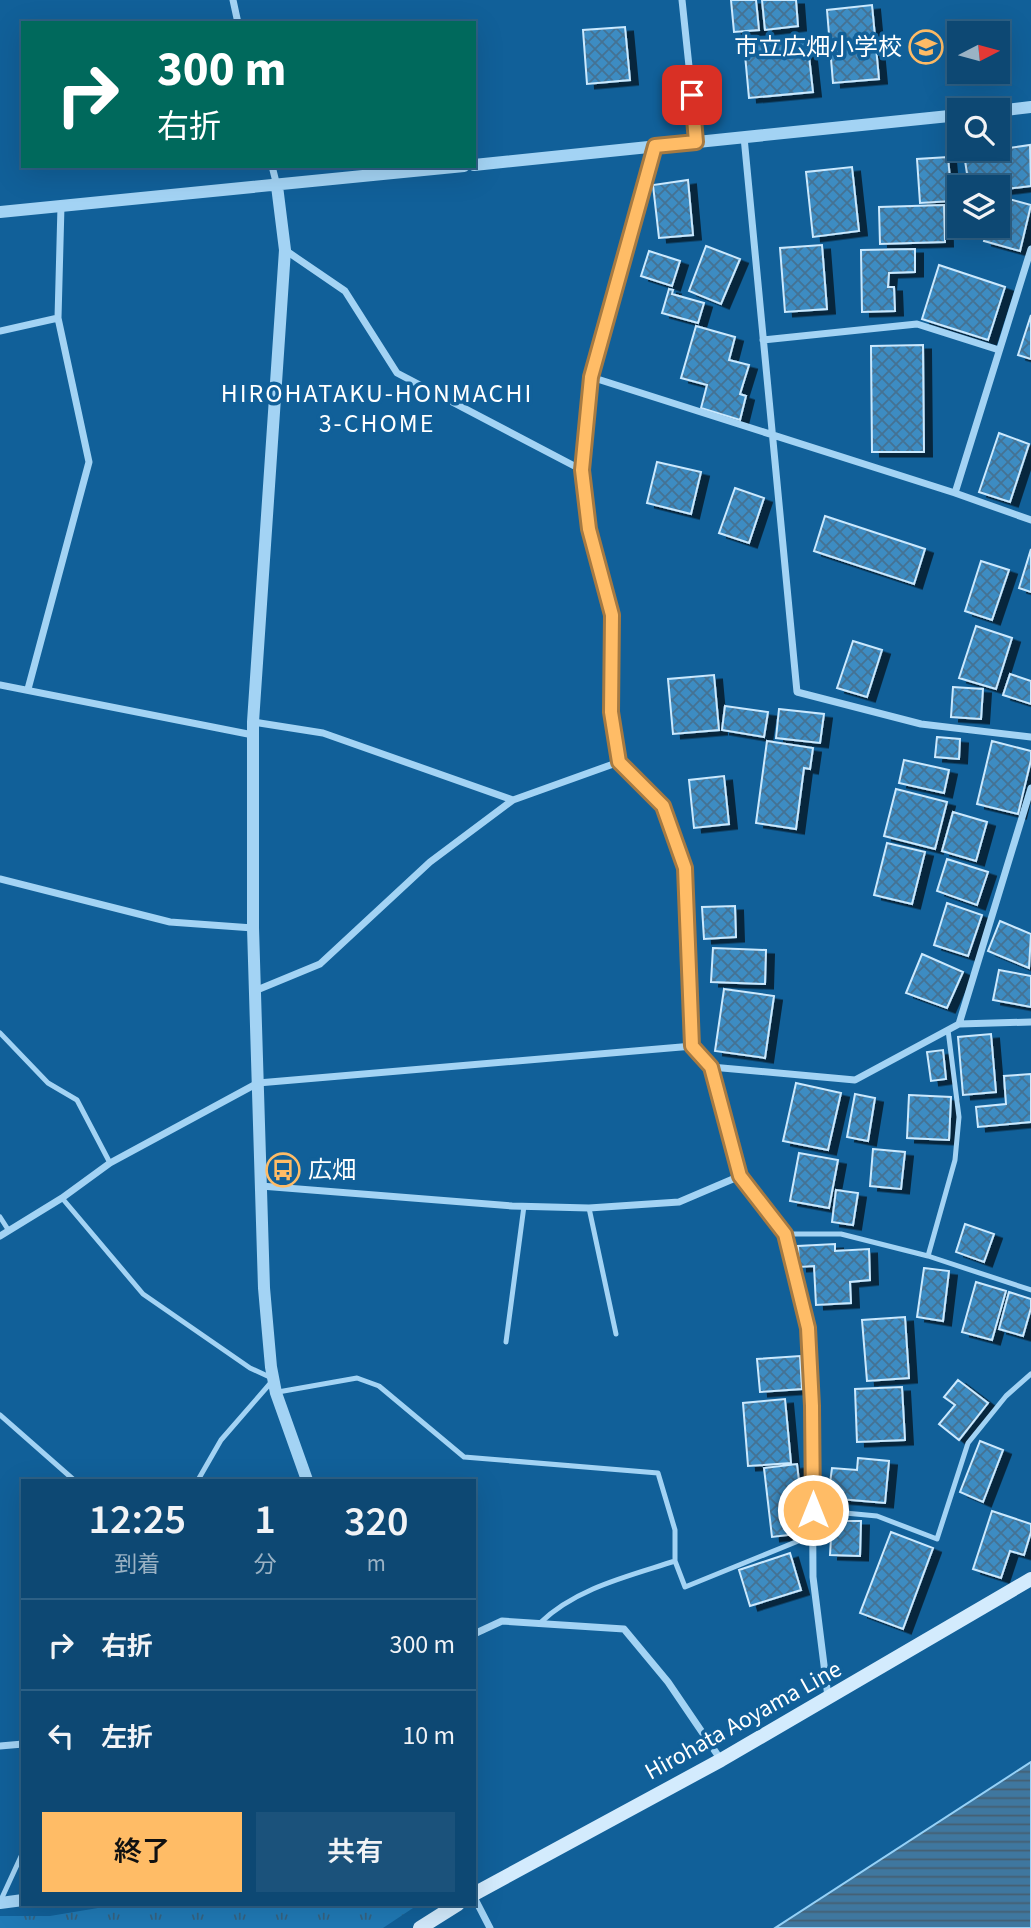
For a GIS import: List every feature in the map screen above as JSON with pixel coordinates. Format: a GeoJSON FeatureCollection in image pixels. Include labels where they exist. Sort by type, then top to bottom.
{"type":"FeatureCollection","features":[{"type":"Feature","properties":{"kind":"main road","name":"Hirohata Aoyama Line"},"geometry":{"type":"LineString","coordinates":[[476,1895],[829,1699],[1031,1578]]}},
{"type":"Feature","properties":{"kind":"main road"},"geometry":{"type":"LineString","coordinates":[[420,1928],[455,1906]]}},
{"type":"Feature","properties":{"kind":"street"},"geometry":{"type":"LineString","coordinates":[[233,0],[238,21]]}},
{"type":"Feature","properties":{"kind":"street"},"geometry":{"type":"LineString","coordinates":[[682,0],[696,142]]}},
{"type":"Feature","properties":{"kind":"street"},"geometry":{"type":"LineString","coordinates":[[1010,110],[1031,107]]}},
{"type":"Feature","properties":{"kind":"street"},"geometry":{"type":"LineString","coordinates":[[476,165],[947,116]]}},
{"type":"Feature","properties":{"kind":"street"},"geometry":{"type":"LineString","coordinates":[[744,137],[797,692],[921,724],[1031,737]]}},
{"type":"Feature","properties":{"kind":"street"},"geometry":{"type":"LineString","coordinates":[[655,146],[591,377],[582,470],[589,529],[612,615],[611,712],[619,762],[663,806],[685,868],[692,1046],[711,1067],[740,1176],[785,1234],[808,1328],[812,1406],[813,1577],[829,1699]]}},
{"type":"Feature","properties":{"kind":"street"},"geometry":{"type":"LineString","coordinates":[[272,168],[285,250],[253,729],[253,928],[257,990],[264,1288],[275,1386],[307,1479]]}},
{"type":"Feature","properties":{"kind":"street"},"geometry":{"type":"LineString","coordinates":[[0,212],[445,168]]}},
{"type":"Feature","properties":{"kind":"street"},"geometry":{"type":"LineString","coordinates":[[28,689],[89,463],[58,318],[61,206]]}},
{"type":"Feature","properties":{"kind":"street"},"geometry":{"type":"LineString","coordinates":[[955,493],[1031,249]]}},
{"type":"Feature","properties":{"kind":"street"},"geometry":{"type":"LineString","coordinates":[[285,250],[345,291],[397,373],[582,470]]}},
{"type":"Feature","properties":{"kind":"street"},"geometry":{"type":"LineString","coordinates":[[0,331],[58,318]]}},
{"type":"Feature","properties":{"kind":"street"},"geometry":{"type":"LineString","coordinates":[[763,340],[917,324],[999,350]]}},
{"type":"Feature","properties":{"kind":"street"},"geometry":{"type":"LineString","coordinates":[[591,377],[955,493],[1031,520]]}},
{"type":"Feature","properties":{"kind":"street"},"geometry":{"type":"LineString","coordinates":[[0,685],[253,729],[323,733],[513,800]]}},
{"type":"Feature","properties":{"kind":"street"},"geometry":{"type":"LineString","coordinates":[[257,990],[320,964],[430,862],[513,800],[619,762]]}},
{"type":"Feature","properties":{"kind":"street"},"geometry":{"type":"LineString","coordinates":[[960,1024],[1031,788]]}},
{"type":"Feature","properties":{"kind":"street"},"geometry":{"type":"LineString","coordinates":[[0,879],[170,922],[253,928]]}},
{"type":"Feature","properties":{"kind":"street"},"geometry":{"type":"LineString","coordinates":[[711,1067],[855,1080],[960,1024],[1031,1022]]}},
{"type":"Feature","properties":{"kind":"street"},"geometry":{"type":"LineString","coordinates":[[0,1236],[62,1198],[110,1163],[258,1083],[692,1046]]}},
{"type":"Feature","properties":{"kind":"street"},"geometry":{"type":"LineString","coordinates":[[261,1186],[524,1206],[589,1208],[679,1202],[740,1176]]}},
{"type":"Feature","properties":{"kind":"street"},"geometry":{"type":"LineString","coordinates":[[476,1633],[502,1621],[624,1629],[668,1682],[721,1760]]}},
{"type":"Feature","properties":{"kind":"street"},"geometry":{"type":"LineString","coordinates":[[0,1746],[21,1744]]}},
{"type":"Feature","properties":{"kind":"street"},"geometry":{"type":"LineString","coordinates":[[0,1903],[21,1900]]}},
{"type":"Feature","properties":{"kind":"street"},"geometry":{"type":"LineString","coordinates":[[476,1900],[490,1928]]}},
{"type":"Feature","properties":{"kind":"lane"},"geometry":{"type":"LineString","coordinates":[[928,1256],[955,1160],[959,1117],[948,1029]]}},
{"type":"Feature","properties":{"kind":"lane"},"geometry":{"type":"LineString","coordinates":[[0,1033],[48,1083],[77,1100],[110,1163]]}},
{"type":"Feature","properties":{"kind":"lane"},"geometry":{"type":"LineString","coordinates":[[62,1198],[143,1294],[275,1386]]}},
{"type":"Feature","properties":{"kind":"lane"},"geometry":{"type":"LineString","coordinates":[[506,1342],[524,1206]]}},
{"type":"Feature","properties":{"kind":"lane"},"geometry":{"type":"LineString","coordinates":[[589,1208],[616,1334]]}},
{"type":"Feature","properties":{"kind":"lane"},"geometry":{"type":"LineString","coordinates":[[0,1217],[9,1231]]}},
{"type":"Feature","properties":{"kind":"lane"},"geometry":{"type":"LineString","coordinates":[[785,1234],[841,1234],[928,1256],[1031,1290]]}},
{"type":"Feature","properties":{"kind":"lane"},"geometry":{"type":"LineString","coordinates":[[813,1510],[877,1516],[937,1539],[968,1443],[1006,1396],[1031,1374]]}},
{"type":"Feature","properties":{"kind":"lane"},"geometry":{"type":"LineString","coordinates":[[199,1479],[221,1440],[275,1386],[357,1378],[379,1386],[464,1457],[658,1473],[675,1530],[675,1561],[685,1587],[813,1535]]}},
{"type":"Feature","properties":{"kind":"lane"},"geometry":{"type":"LineString","coordinates":[[0,1415],[73,1479]]}},
{"type":"Feature","properties":{"kind":"lane"},"geometry":{"type":"LineString","coordinates":[[539,1624],[552,1611],[593,1588],[675,1561]]}},
{"type":"Feature","properties":{"kind":"lane"},"geometry":{"type":"LineString","coordinates":[[0,1903],[21,1856]]}},
{"type":"Feature","properties":{"kind":"green space"},"geometry":{"type":"Polygon","coordinates":[[[110,1906],[416,1906],[383,1928],[0,1928],[0,1916],[50,1916],[110,1906]]]}},
{"type":"Feature","properties":{"kind":"shaded area"},"geometry":{"type":"Polygon","coordinates":[[[1031,1762],[1031,1928],[775,1928],[1031,1762]]]}},
{"type":"Feature","properties":{"kind":"building"},"geometry":{"type":"Polygon","coordinates":[[[731,0],[756,0],[759,30],[734,32],[731,0]]]}},
{"type":"Feature","properties":{"kind":"building"},"geometry":{"type":"Polygon","coordinates":[[[762,0],[796,0],[798,26],[765,30],[762,0]]]}},
{"type":"Feature","properties":{"kind":"building"},"geometry":{"type":"Polygon","coordinates":[[[872,5],[879,79],[833,83],[827,10],[872,5]]]}},
{"type":"Feature","properties":{"kind":"building"},"geometry":{"type":"Polygon","coordinates":[[[625,27],[630,80],[587,84],[583,30],[625,27]]]}},
{"type":"Feature","properties":{"kind":"building"},"geometry":{"type":"Polygon","coordinates":[[[807,38],[813,92],[749,98],[744,44],[807,38]]]}},
{"type":"Feature","properties":{"kind":"building"},"geometry":{"type":"Polygon","coordinates":[[[1030,145],[1031,186],[1010,189],[1010,175],[967,175],[965,161],[1010,161],[1010,148],[1030,145]]]}},
{"type":"Feature","properties":{"kind":"building"},"geometry":{"type":"Polygon","coordinates":[[[947,157],[950,175],[947,175],[947,201],[920,203],[917,159],[947,157]]]}},
{"type":"Feature","properties":{"kind":"building"},"geometry":{"type":"Polygon","coordinates":[[[852,167],[859,231],[813,237],[806,172],[852,167]]]}},
{"type":"Feature","properties":{"kind":"building"},"geometry":{"type":"Polygon","coordinates":[[[688,180],[693,235],[659,238],[653,185],[688,180]]]}},
{"type":"Feature","properties":{"kind":"building"},"geometry":{"type":"Polygon","coordinates":[[[1010,199],[1031,205],[1020,251],[984,241],[985,238],[1010,238],[1010,199]]]}},
{"type":"Feature","properties":{"kind":"building"},"geometry":{"type":"Polygon","coordinates":[[[944,205],[945,242],[880,244],[879,207],[944,205]]]}},
{"type":"Feature","properties":{"kind":"building"},"geometry":{"type":"Polygon","coordinates":[[[822,245],[827,309],[785,312],[780,248],[822,245]]]}},
{"type":"Feature","properties":{"kind":"building"},"geometry":{"type":"Polygon","coordinates":[[[706,246],[740,259],[721,304],[689,291],[706,246]]]}},
{"type":"Feature","properties":{"kind":"building"},"geometry":{"type":"Polygon","coordinates":[[[915,249],[915,272],[889,273],[888,287],[894,287],[895,311],[862,312],[861,250],[915,249]]]}},
{"type":"Feature","properties":{"kind":"building"},"geometry":{"type":"Polygon","coordinates":[[[649,251],[680,261],[672,286],[641,276],[649,251]]]}},
{"type":"Feature","properties":{"kind":"building"},"geometry":{"type":"Polygon","coordinates":[[[939,265],[1005,287],[988,340],[922,319],[939,265]]]}},
{"type":"Feature","properties":{"kind":"building"},"geometry":{"type":"Polygon","coordinates":[[[669,289],[673,290],[672,294],[704,303],[698,323],[662,313],[669,289]]]}},
{"type":"Feature","properties":{"kind":"building"},"geometry":{"type":"Polygon","coordinates":[[[1031,315],[1031,359],[1018,355],[1031,315]]]}},
{"type":"Feature","properties":{"kind":"building"},"geometry":{"type":"Polygon","coordinates":[[[696,326],[735,337],[729,360],[749,365],[740,394],[746,396],[740,420],[701,408],[707,385],[681,378],[696,326]]]}},
{"type":"Feature","properties":{"kind":"building"},"geometry":{"type":"Polygon","coordinates":[[[923,345],[924,452],[872,452],[871,346],[923,345]]]}},
{"type":"Feature","properties":{"kind":"building"},"geometry":{"type":"Polygon","coordinates":[[[999,433],[1029,444],[1010,502],[979,492],[999,433]]]}},
{"type":"Feature","properties":{"kind":"building"},"geometry":{"type":"Polygon","coordinates":[[[657,462],[701,472],[691,514],[647,503],[657,462]]]}},
{"type":"Feature","properties":{"kind":"building"},"geometry":{"type":"Polygon","coordinates":[[[735,488],[764,498],[749,543],[719,533],[735,488]]]}},
{"type":"Feature","properties":{"kind":"building"},"geometry":{"type":"Polygon","coordinates":[[[825,516],[925,549],[914,584],[814,551],[825,516]]]}},
{"type":"Feature","properties":{"kind":"building"},"geometry":{"type":"Polygon","coordinates":[[[1031,549],[1031,592],[1019,588],[1031,549]]]}},
{"type":"Feature","properties":{"kind":"building"},"geometry":{"type":"Polygon","coordinates":[[[981,561],[1009,570],[992,620],[965,611],[981,561]]]}},
{"type":"Feature","properties":{"kind":"building"},"geometry":{"type":"Polygon","coordinates":[[[976,626],[1012,638],[996,689],[959,678],[976,626]]]}},
{"type":"Feature","properties":{"kind":"building"},"geometry":{"type":"Polygon","coordinates":[[[853,641],[882,650],[867,697],[837,688],[853,641]]]}},
{"type":"Feature","properties":{"kind":"building"},"geometry":{"type":"Polygon","coordinates":[[[1010,674],[1031,681],[1031,704],[1003,695],[1010,674]]]}},
{"type":"Feature","properties":{"kind":"building"},"geometry":{"type":"Polygon","coordinates":[[[714,675],[719,730],[673,734],[668,679],[714,675]]]}},
{"type":"Feature","properties":{"kind":"building"},"geometry":{"type":"Polygon","coordinates":[[[953,687],[983,689],[981,719],[951,717],[953,687]]]}},
{"type":"Feature","properties":{"kind":"building"},"geometry":{"type":"Polygon","coordinates":[[[725,706],[768,712],[764,737],[722,730],[725,706]]]}},
{"type":"Feature","properties":{"kind":"building"},"geometry":{"type":"Polygon","coordinates":[[[779,709],[824,714],[820,743],[776,738],[779,709]]]}},
{"type":"Feature","properties":{"kind":"building"},"geometry":{"type":"Polygon","coordinates":[[[937,737],[960,739],[959,759],[935,757],[937,737]]]}},
{"type":"Feature","properties":{"kind":"building"},"geometry":{"type":"Polygon","coordinates":[[[767,741],[813,748],[810,769],[804,768],[796,829],[756,823],[767,741]]]}},
{"type":"Feature","properties":{"kind":"building"},"geometry":{"type":"Polygon","coordinates":[[[992,741],[1031,751],[1018,814],[977,804],[992,741]]]}},
{"type":"Feature","properties":{"kind":"building"},"geometry":{"type":"Polygon","coordinates":[[[904,760],[949,770],[944,793],[899,783],[904,760]]]}},
{"type":"Feature","properties":{"kind":"building"},"geometry":{"type":"Polygon","coordinates":[[[724,776],[729,824],[694,828],[689,780],[724,776]]]}},
{"type":"Feature","properties":{"kind":"building"},"geometry":{"type":"Polygon","coordinates":[[[896,789],[947,802],[935,849],[884,836],[896,789]]]}},
{"type":"Feature","properties":{"kind":"building"},"geometry":{"type":"Polygon","coordinates":[[[953,812],[987,822],[976,861],[942,851],[953,812]]]}},
{"type":"Feature","properties":{"kind":"building"},"geometry":{"type":"Polygon","coordinates":[[[887,843],[925,852],[912,904],[874,895],[887,843]]]}},
{"type":"Feature","properties":{"kind":"building"},"geometry":{"type":"Polygon","coordinates":[[[947,859],[988,872],[977,905],[937,891],[947,859]]]}},
{"type":"Feature","properties":{"kind":"building"},"geometry":{"type":"Polygon","coordinates":[[[947,903],[982,915],[968,956],[934,945],[947,903]]]}},
{"type":"Feature","properties":{"kind":"building"},"geometry":{"type":"Polygon","coordinates":[[[735,906],[736,937],[704,939],[702,907],[735,906]]]}},
{"type":"Feature","properties":{"kind":"building"},"geometry":{"type":"Polygon","coordinates":[[[1000,921],[1031,934],[1029,968],[988,951],[1000,921]]]}},
{"type":"Feature","properties":{"kind":"building"},"geometry":{"type":"Polygon","coordinates":[[[713,948],[766,950],[765,984],[711,982],[713,948]]]}},
{"type":"Feature","properties":{"kind":"building"},"geometry":{"type":"Polygon","coordinates":[[[922,954],[963,972],[947,1008],[906,993],[922,954]]]}},
{"type":"Feature","properties":{"kind":"building"},"geometry":{"type":"Polygon","coordinates":[[[999,970],[1031,976],[1031,1007],[993,1000],[999,970]]]}},
{"type":"Feature","properties":{"kind":"building"},"geometry":{"type":"Polygon","coordinates":[[[724,989],[774,996],[765,1058],[715,1051],[724,989]]]}},
{"type":"Feature","properties":{"kind":"building"},"geometry":{"type":"Polygon","coordinates":[[[991,1034],[996,1092],[963,1095],[958,1037],[991,1034]]]}},
{"type":"Feature","properties":{"kind":"building"},"geometry":{"type":"Polygon","coordinates":[[[943,1050],[946,1079],[931,1081],[927,1052],[943,1050]]]}},
{"type":"Feature","properties":{"kind":"building"},"geometry":{"type":"Polygon","coordinates":[[[1031,1074],[1031,1122],[978,1127],[976,1107],[1006,1104],[1004,1076],[1031,1074]]]}},
{"type":"Feature","properties":{"kind":"building"},"geometry":{"type":"Polygon","coordinates":[[[796,1083],[841,1093],[828,1150],[783,1141],[796,1083]]]}},
{"type":"Feature","properties":{"kind":"building"},"geometry":{"type":"Polygon","coordinates":[[[855,1094],[875,1098],[868,1141],[847,1137],[855,1094]]]}},
{"type":"Feature","properties":{"kind":"building"},"geometry":{"type":"Polygon","coordinates":[[[909,1095],[951,1097],[949,1140],[907,1138],[909,1095]]]}},
{"type":"Feature","properties":{"kind":"building"},"geometry":{"type":"Polygon","coordinates":[[[873,1149],[905,1152],[901,1189],[870,1186],[873,1149]]]}},
{"type":"Feature","properties":{"kind":"building"},"geometry":{"type":"Polygon","coordinates":[[[799,1153],[838,1160],[829,1208],[790,1201],[799,1153]]]}},
{"type":"Feature","properties":{"kind":"building"},"geometry":{"type":"Polygon","coordinates":[[[836,1190],[858,1193],[853,1225],[832,1222],[836,1190]]]}},
{"type":"Feature","properties":{"kind":"building"},"geometry":{"type":"Polygon","coordinates":[[[965,1224],[994,1234],[984,1262],[956,1252],[965,1224]]]}},
{"type":"Feature","properties":{"kind":"building"},"geometry":{"type":"Polygon","coordinates":[[[835,1244],[835,1251],[869,1249],[870,1280],[850,1282],[851,1303],[816,1305],[814,1266],[799,1267],[798,1246],[835,1244]]]}},
{"type":"Feature","properties":{"kind":"building"},"geometry":{"type":"Polygon","coordinates":[[[924,1268],[949,1271],[943,1321],[917,1317],[924,1268]]]}},
{"type":"Feature","properties":{"kind":"building"},"geometry":{"type":"Polygon","coordinates":[[[976,1282],[1006,1291],[992,1340],[962,1332],[976,1282]]]}},
{"type":"Feature","properties":{"kind":"building"},"geometry":{"type":"Polygon","coordinates":[[[1009,1292],[1031,1299],[1023,1336],[999,1329],[1009,1292]]]}},
{"type":"Feature","properties":{"kind":"building"},"geometry":{"type":"Polygon","coordinates":[[[905,1317],[909,1378],[867,1381],[862,1320],[905,1317]]]}},
{"type":"Feature","properties":{"kind":"building"},"geometry":{"type":"Polygon","coordinates":[[[800,1356],[802,1389],[760,1392],[757,1359],[800,1356]]]}},
{"type":"Feature","properties":{"kind":"building"},"geometry":{"type":"Polygon","coordinates":[[[958,1380],[988,1403],[959,1440],[939,1424],[955,1405],[944,1397],[958,1380]]]}},
{"type":"Feature","properties":{"kind":"building"},"geometry":{"type":"Polygon","coordinates":[[[902,1387],[905,1440],[857,1442],[855,1389],[902,1387]]]}},
{"type":"Feature","properties":{"kind":"building"},"geometry":{"type":"Polygon","coordinates":[[[785,1399],[791,1463],[748,1466],[743,1403],[785,1399]]]}},
{"type":"Feature","properties":{"kind":"building"},"geometry":{"type":"Polygon","coordinates":[[[980,1441],[1003,1450],[983,1502],[960,1492],[980,1441]]]}},
{"type":"Feature","properties":{"kind":"building"},"geometry":{"type":"Polygon","coordinates":[[[858,1458],[889,1461],[885,1503],[828,1498],[832,1468],[857,1470],[858,1458]]]}},
{"type":"Feature","properties":{"kind":"building"},"geometry":{"type":"Polygon","coordinates":[[[797,1464],[805,1533],[772,1537],[764,1468],[797,1464]]]}},
{"type":"Feature","properties":{"kind":"building"},"geometry":{"type":"Polygon","coordinates":[[[992,1511],[1031,1524],[1024,1555],[1010,1551],[1001,1578],[973,1569],[992,1511]]]}},
{"type":"Feature","properties":{"kind":"building"},"geometry":{"type":"Polygon","coordinates":[[[832,1521],[861,1521],[860,1556],[830,1555],[832,1521]]]}},
{"type":"Feature","properties":{"kind":"building"},"geometry":{"type":"Polygon","coordinates":[[[891,1532],[933,1548],[903,1629],[860,1613],[891,1532]]]}},
{"type":"Feature","properties":{"kind":"building"},"geometry":{"type":"Polygon","coordinates":[[[790,1553],[801,1590],[750,1606],[739,1570],[790,1553]]]}},
{"type":"Feature","properties":{"kind":"place","name":"市立広畑小学校"},"geometry":{"type":"Point","coordinates":[926,47]}},
{"type":"Feature","properties":{"kind":"place","name":"広畑"},"geometry":{"type":"Point","coordinates":[283,1170]}},
{"type":"Feature","properties":{"kind":"district","name":"HIROHATAKU-HONMACHI 3-CHOME"},"geometry":{"type":"Point","coordinates":[377,408]}},
{"type":"Feature","properties":{"kind":"route"},"geometry":{"type":"LineString","coordinates":[[692,95],[696,142],[655,146],[591,377],[582,470],[589,529],[612,615],[611,712],[619,762],[663,806],[685,868],[692,1046],[711,1067],[740,1176],[785,1234],[808,1328],[813,1510]]}}]}
